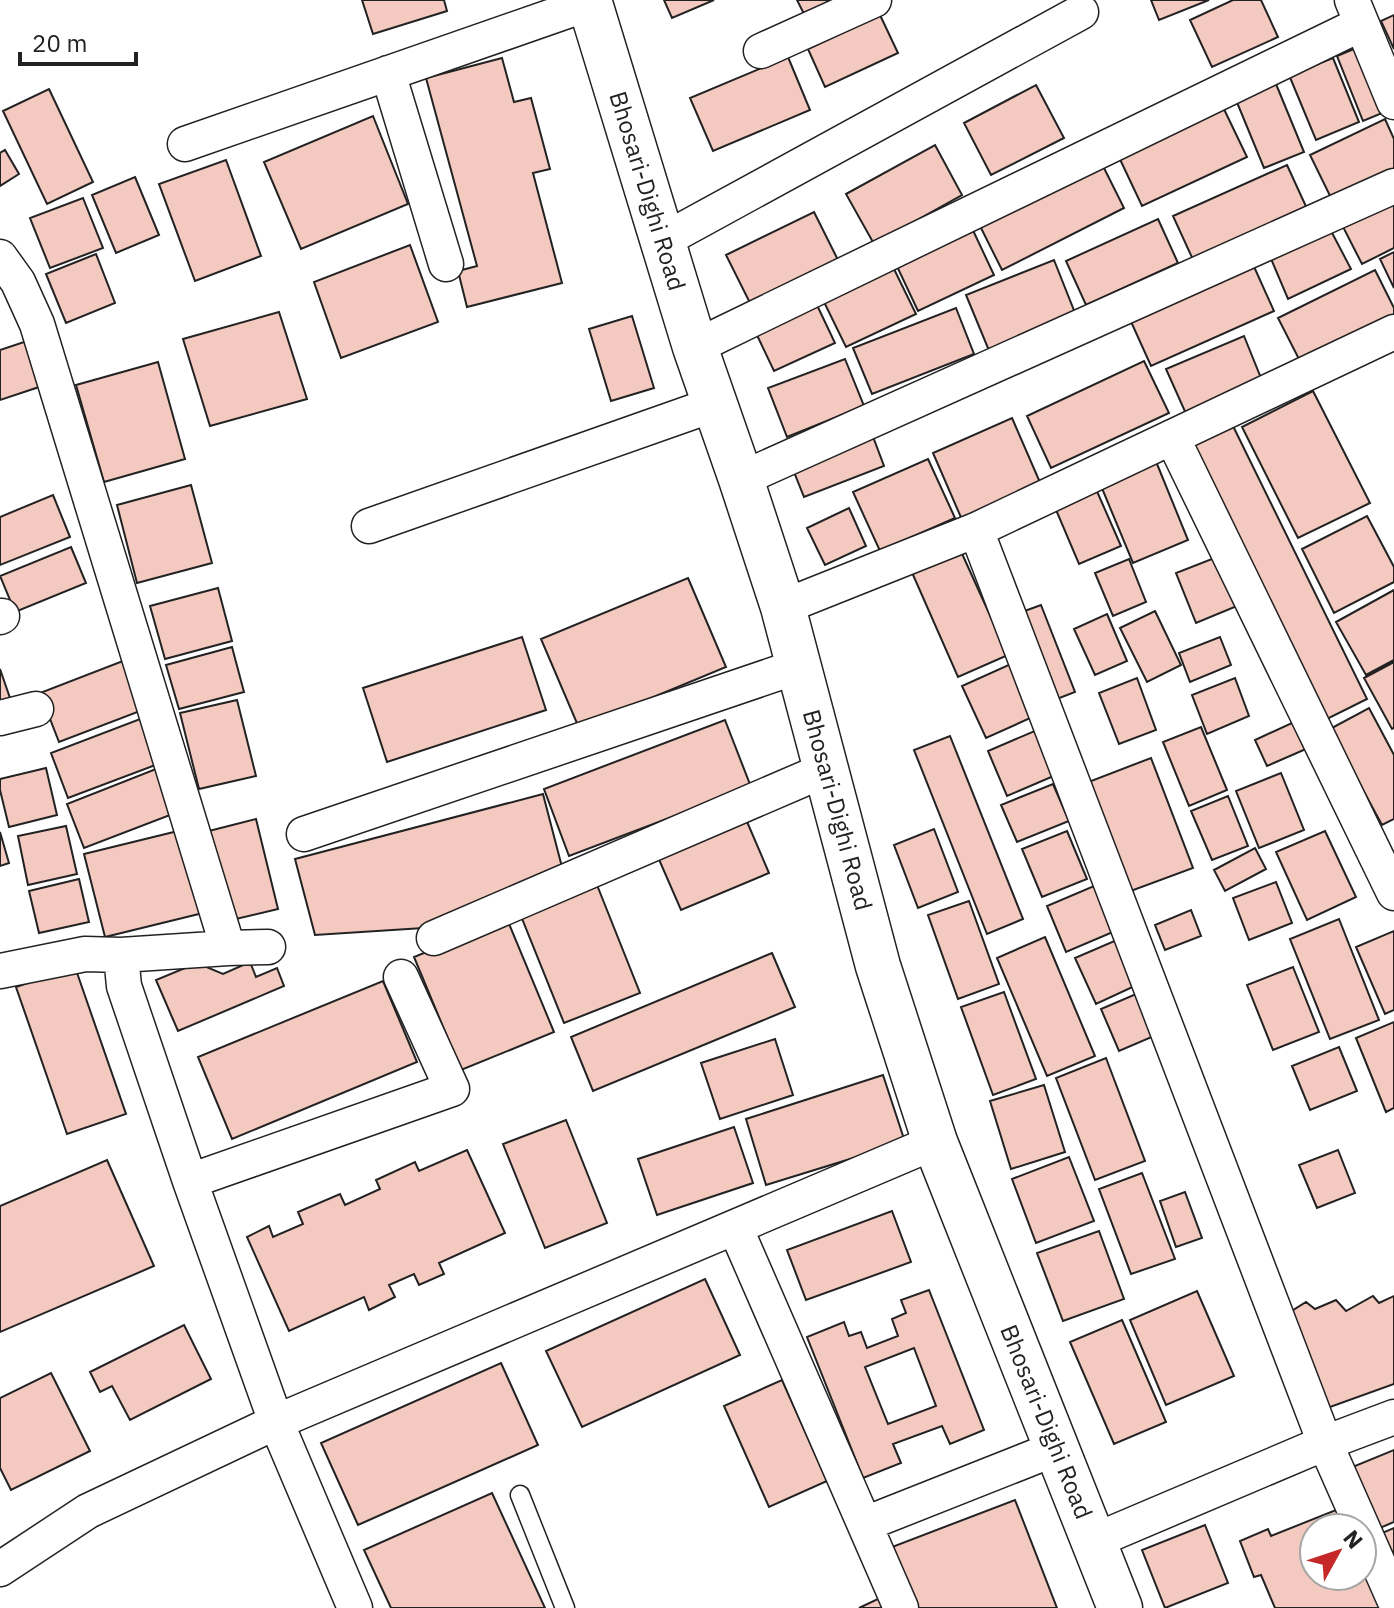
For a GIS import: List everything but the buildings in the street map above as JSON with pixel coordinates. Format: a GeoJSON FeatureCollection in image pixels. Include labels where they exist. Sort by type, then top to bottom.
{"type":"FeatureCollection","features":[{"type":"Feature","properties":{"kind":"street"},"geometry":{"type":"LineString","coordinates":[[761,51],[874,0]]}},
{"type":"Feature","properties":{"kind":"street"},"geometry":{"type":"LineString","coordinates":[[185,144],[590,1]]}},
{"type":"Feature","properties":{"kind":"street","name":"Bhosari-Dighi Road"},"geometry":{"type":"LineString","coordinates":[[590,1],[695,347],[783,607],[878,966],[935,1142],[1120,1608]]}},
{"type":"Feature","properties":{"kind":"street"},"geometry":{"type":"LineString","coordinates":[[662,241],[1081,12]]}},
{"type":"Feature","properties":{"kind":"street"},"geometry":{"type":"LineString","coordinates":[[695,347],[1356,12],[1394,102]]}},
{"type":"Feature","properties":{"kind":"street"},"geometry":{"type":"LineString","coordinates":[[388,73],[446,264]]}},
{"type":"Feature","properties":{"kind":"street"},"geometry":{"type":"LineString","coordinates":[[741,479],[1394,186]]}},
{"type":"Feature","properties":{"kind":"street"},"geometry":{"type":"LineString","coordinates":[[0,257],[18,282],[37,324],[228,948]]}},
{"type":"Feature","properties":{"kind":"street"},"geometry":{"type":"LineString","coordinates":[[783,607],[976,530],[1394,332]]}},
{"type":"Feature","properties":{"kind":"street"},"geometry":{"type":"LineString","coordinates":[[369,526],[715,404]]}},
{"type":"Feature","properties":{"kind":"street"},"geometry":{"type":"LineString","coordinates":[[1172,437],[1394,893]]}},
{"type":"Feature","properties":{"kind":"street"},"geometry":{"type":"LineString","coordinates":[[976,530],[1325,1443],[1394,1599]]}},
{"type":"Feature","properties":{"kind":"street"},"geometry":{"type":"LineString","coordinates":[[304,834],[799,666]]}},
{"type":"Feature","properties":{"kind":"street"},"geometry":{"type":"LineString","coordinates":[[0,718],[36,709]]}},
{"type":"Feature","properties":{"kind":"street"},"geometry":{"type":"LineString","coordinates":[[434,938],[827,769]]}},
{"type":"Feature","properties":{"kind":"street"},"geometry":{"type":"LineString","coordinates":[[0,971],[85,954],[268,947]]}},
{"type":"Feature","properties":{"kind":"street"},"geometry":{"type":"LineString","coordinates":[[121,955],[124,986],[276,1422],[355,1608]]}},
{"type":"Feature","properties":{"kind":"street"},"geometry":{"type":"LineString","coordinates":[[190,1181],[452,1089],[401,977]]}},
{"type":"Feature","properties":{"kind":"street"},"geometry":{"type":"LineString","coordinates":[[0,1569],[88,1511],[276,1422],[935,1142]]}},
{"type":"Feature","properties":{"kind":"street"},"geometry":{"type":"LineString","coordinates":[[735,1227],[901,1608]]}},
{"type":"Feature","properties":{"kind":"street"},"geometry":{"type":"LineString","coordinates":[[1094,1541],[1394,1417]]}},
{"type":"Feature","properties":{"kind":"street"},"geometry":{"type":"LineString","coordinates":[[865,1524],[1057,1448]]}},
{"type":"Feature","properties":{"kind":"lane"},"geometry":{"type":"LineString","coordinates":[[520,1495],[565,1608]]}}]}
